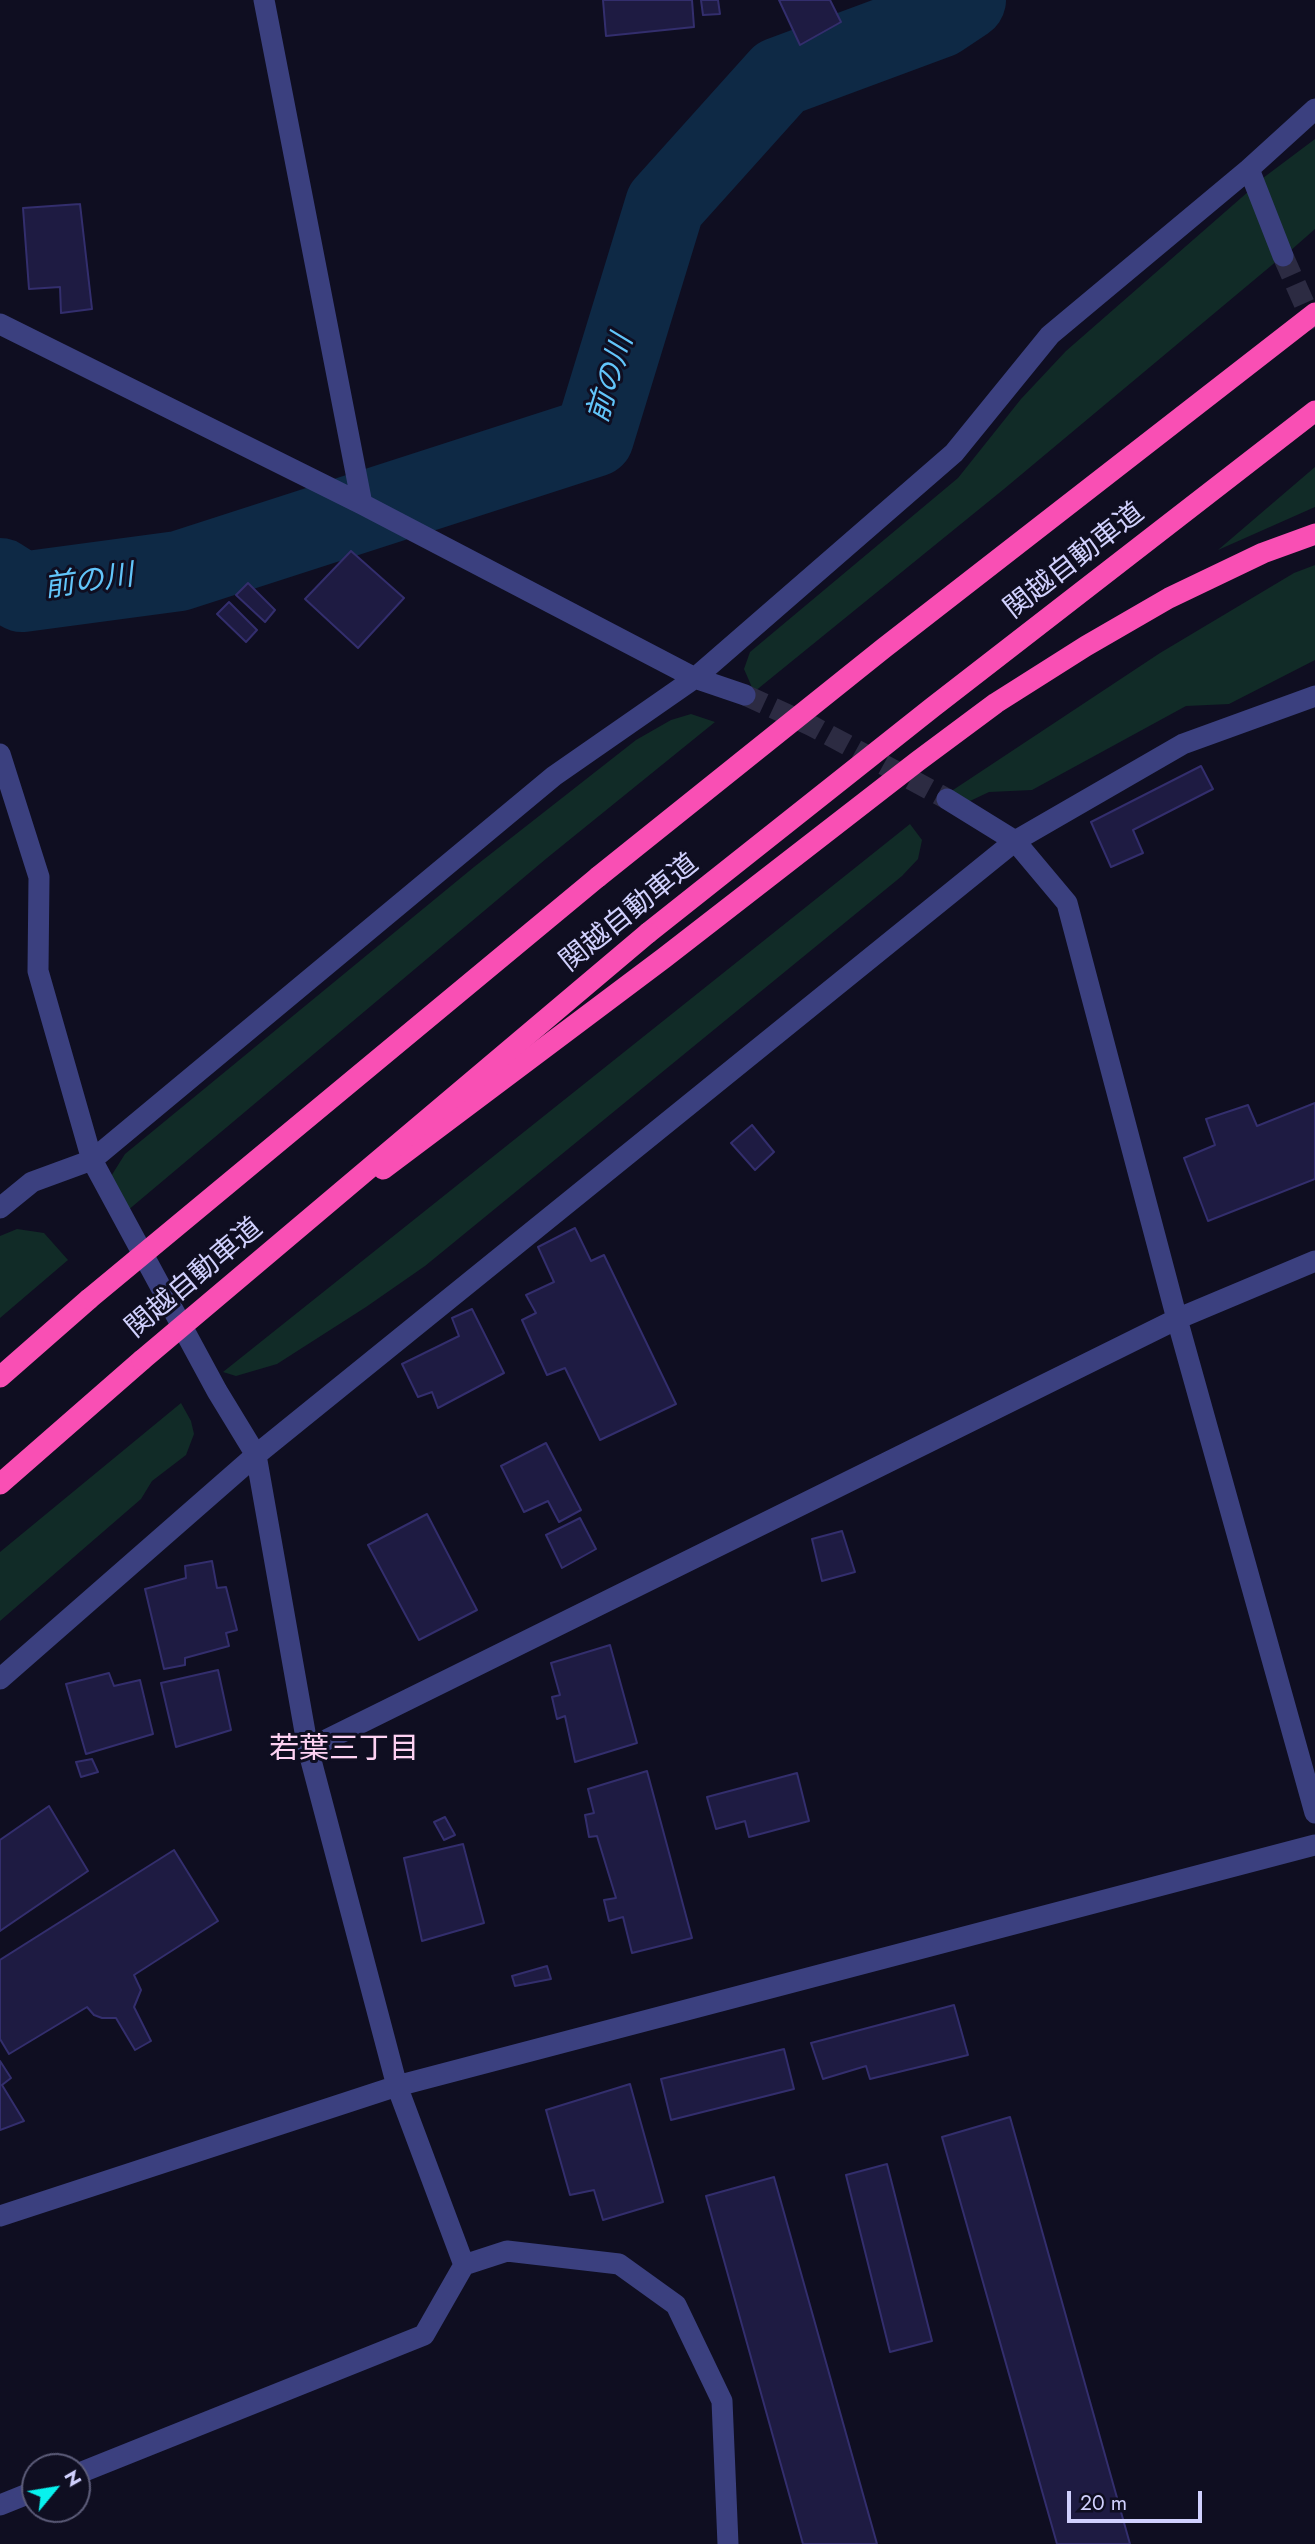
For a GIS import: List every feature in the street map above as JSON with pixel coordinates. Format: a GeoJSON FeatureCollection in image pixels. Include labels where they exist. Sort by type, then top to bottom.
{"type":"FeatureCollection","features":[{"type":"Feature","properties":{"kind":"highway"},"geometry":{"type":"LineString","coordinates":[[1186,411],[1315,297]]}},
{"type":"Feature","properties":{"kind":"highway","name":"関越自動車道"},"geometry":{"type":"LineString","coordinates":[[0,1377],[89,1299],[598,877],[884,648],[1315,313]]}},
{"type":"Feature","properties":{"kind":"highway","name":"関越自動車道"},"geometry":{"type":"LineString","coordinates":[[0,1484],[142,1360],[648,933],[933,707],[1315,411]]}},
{"type":"Feature","properties":{"kind":"highway"},"geometry":{"type":"LineString","coordinates":[[262,1259],[664,958],[996,703],[1169,598],[1263,553],[1315,534]]}},
{"type":"Feature","properties":{"kind":"street"},"geometry":{"type":"LineString","coordinates":[[264,0],[362,504]]}},
{"type":"Feature","properties":{"kind":"street"},"geometry":{"type":"LineString","coordinates":[[0,1208],[32,1182],[92,1160],[554,776],[695,678],[954,453],[1050,335],[1249,169],[1315,109]]}},
{"type":"Feature","properties":{"kind":"street"},"geometry":{"type":"LineString","coordinates":[[1249,169],[1283,256]]}},
{"type":"Feature","properties":{"kind":"street"},"geometry":{"type":"LineString","coordinates":[[0,324],[362,504],[695,678],[745,695]]}},
{"type":"Feature","properties":{"kind":"street"},"geometry":{"type":"LineString","coordinates":[[0,1679],[256,1455],[1015,841],[1183,744],[1315,696]]}},
{"type":"Feature","properties":{"kind":"street"},"geometry":{"type":"LineString","coordinates":[[0,754],[39,877],[38,971],[92,1160],[217,1391],[256,1455],[308,1749],[397,2085],[464,2264]]}},
{"type":"Feature","properties":{"kind":"street"},"geometry":{"type":"LineString","coordinates":[[947,799],[1015,841],[1067,903],[1177,1319],[1315,1813]]}},
{"type":"Feature","properties":{"kind":"street"},"geometry":{"type":"LineString","coordinates":[[308,1749],[1177,1319],[1315,1261]]}},
{"type":"Feature","properties":{"kind":"street"},"geometry":{"type":"LineString","coordinates":[[0,2216],[397,2085],[1315,1845]]}},
{"type":"Feature","properties":{"kind":"street"},"geometry":{"type":"LineString","coordinates":[[91,2468],[424,2335],[464,2264],[507,2251],[619,2264],[676,2305],[722,2402],[728,2544]]}},
{"type":"Feature","properties":{"kind":"street"},"geometry":{"type":"LineString","coordinates":[[0,2505],[21,2497]]}},
{"type":"Feature","properties":{"kind":"green space"},"geometry":{"type":"Polygon","coordinates":[[[1315,139],[1315,229],[1290,251],[1263,178],[1315,139]]]}},
{"type":"Feature","properties":{"kind":"green space"},"geometry":{"type":"Polygon","coordinates":[[[1249,191],[1278,260],[1004,489],[754,692],[744,669],[750,652],[958,478],[1021,399],[1066,351],[1249,191]]]}},
{"type":"Feature","properties":{"kind":"green space"},"geometry":{"type":"Polygon","coordinates":[[[1315,467],[1315,507],[1218,550],[1315,467]]]}},
{"type":"Feature","properties":{"kind":"green space"},"geometry":{"type":"Polygon","coordinates":[[[1315,565],[1315,660],[1229,704],[1186,706],[1032,790],[989,792],[970,801],[950,792],[1160,653],[1294,573],[1315,565]]]}},
{"type":"Feature","properties":{"kind":"green space"},"geometry":{"type":"Polygon","coordinates":[[[691,714],[715,722],[547,858],[127,1211],[108,1181],[125,1154],[474,867],[636,740],[671,720],[691,714]]]}},
{"type":"Feature","properties":{"kind":"green space"},"geometry":{"type":"Polygon","coordinates":[[[910,824],[922,840],[918,859],[902,876],[425,1266],[277,1364],[236,1376],[223,1372],[910,824]]]}},
{"type":"Feature","properties":{"kind":"green space"},"geometry":{"type":"Polygon","coordinates":[[[17,1229],[44,1233],[68,1260],[0,1318],[0,1236],[17,1229]]]}},
{"type":"Feature","properties":{"kind":"green space"},"geometry":{"type":"Polygon","coordinates":[[[181,1403],[191,1421],[194,1434],[186,1455],[152,1481],[141,1499],[0,1621],[0,1552],[181,1403]]]}},
{"type":"Feature","properties":{"kind":"building"},"geometry":{"type":"Polygon","coordinates":[[[603,0],[692,0],[694,27],[606,36],[603,0]]]}},
{"type":"Feature","properties":{"kind":"building"},"geometry":{"type":"Polygon","coordinates":[[[701,0],[718,0],[720,14],[703,15],[701,0]]]}},
{"type":"Feature","properties":{"kind":"building"},"geometry":{"type":"Polygon","coordinates":[[[779,0],[830,0],[841,22],[800,45],[779,0]]]}},
{"type":"Feature","properties":{"kind":"building"},"geometry":{"type":"Polygon","coordinates":[[[80,204],[92,309],[61,313],[60,287],[29,289],[23,208],[80,204]]]}},
{"type":"Feature","properties":{"kind":"building"},"geometry":{"type":"Polygon","coordinates":[[[351,551],[404,598],[358,648],[305,599],[351,551]]]}},
{"type":"Feature","properties":{"kind":"building"},"geometry":{"type":"Polygon","coordinates":[[[248,583],[275,610],[265,622],[236,595],[248,583]]]}},
{"type":"Feature","properties":{"kind":"building"},"geometry":{"type":"Polygon","coordinates":[[[229,602],[257,630],[246,642],[217,614],[229,602]]]}},
{"type":"Feature","properties":{"kind":"building"},"geometry":{"type":"Polygon","coordinates":[[[1201,766],[1213,789],[1133,830],[1143,853],[1111,867],[1091,822],[1201,766]]]}},
{"type":"Feature","properties":{"kind":"building"},"geometry":{"type":"Polygon","coordinates":[[[1315,1103],[1315,1179],[1208,1221],[1184,1158],[1215,1145],[1206,1119],[1248,1105],[1257,1126],[1315,1103]]]}},
{"type":"Feature","properties":{"kind":"building"},"geometry":{"type":"Polygon","coordinates":[[[752,1125],[774,1152],[755,1170],[731,1143],[752,1125]]]}},
{"type":"Feature","properties":{"kind":"building"},"geometry":{"type":"Polygon","coordinates":[[[575,1228],[591,1261],[604,1255],[676,1404],[600,1440],[565,1368],[547,1375],[522,1320],[536,1313],[526,1295],[554,1282],[538,1247],[575,1228]]]}},
{"type":"Feature","properties":{"kind":"building"},"geometry":{"type":"Polygon","coordinates":[[[472,1309],[504,1373],[438,1408],[432,1392],[418,1397],[402,1364],[459,1336],[452,1318],[472,1309]]]}},
{"type":"Feature","properties":{"kind":"building"},"geometry":{"type":"Polygon","coordinates":[[[546,1443],[581,1510],[559,1522],[548,1501],[524,1512],[501,1466],[546,1443]]]}},
{"type":"Feature","properties":{"kind":"building"},"geometry":{"type":"Polygon","coordinates":[[[427,1514],[477,1610],[419,1640],[368,1545],[427,1514]]]}},
{"type":"Feature","properties":{"kind":"building"},"geometry":{"type":"Polygon","coordinates":[[[580,1518],[596,1549],[562,1568],[546,1535],[580,1518]]]}},
{"type":"Feature","properties":{"kind":"building"},"geometry":{"type":"Polygon","coordinates":[[[842,1531],[855,1572],[822,1581],[812,1539],[842,1531]]]}},
{"type":"Feature","properties":{"kind":"building"},"geometry":{"type":"Polygon","coordinates":[[[212,1561],[217,1588],[226,1587],[237,1630],[226,1633],[229,1646],[185,1658],[185,1665],[164,1669],[145,1589],[186,1578],[185,1566],[212,1561]]]}},
{"type":"Feature","properties":{"kind":"building"},"geometry":{"type":"Polygon","coordinates":[[[610,1645],[637,1743],[575,1762],[565,1716],[557,1719],[552,1697],[560,1695],[551,1663],[610,1645]]]}},
{"type":"Feature","properties":{"kind":"building"},"geometry":{"type":"Polygon","coordinates":[[[218,1670],[231,1730],[176,1747],[161,1683],[218,1670]]]}},
{"type":"Feature","properties":{"kind":"building"},"geometry":{"type":"Polygon","coordinates":[[[109,1673],[114,1686],[140,1680],[153,1734],[86,1754],[66,1684],[109,1673]]]}},
{"type":"Feature","properties":{"kind":"building"},"geometry":{"type":"Polygon","coordinates":[[[92,1759],[98,1772],[81,1777],[76,1762],[92,1759]]]}},
{"type":"Feature","properties":{"kind":"building"},"geometry":{"type":"Polygon","coordinates":[[[647,1771],[692,1938],[632,1953],[623,1917],[609,1921],[604,1900],[616,1898],[597,1836],[589,1837],[585,1815],[594,1813],[588,1789],[647,1771]]]}},
{"type":"Feature","properties":{"kind":"building"},"geometry":{"type":"Polygon","coordinates":[[[797,1773],[809,1821],[749,1837],[745,1821],[716,1829],[707,1797],[797,1773]]]}},
{"type":"Feature","properties":{"kind":"building"},"geometry":{"type":"Polygon","coordinates":[[[49,1806],[88,1871],[0,1931],[0,1840],[49,1806]]]}},
{"type":"Feature","properties":{"kind":"building"},"geometry":{"type":"Polygon","coordinates":[[[445,1817],[455,1835],[444,1840],[434,1822],[445,1817]]]}},
{"type":"Feature","properties":{"kind":"building"},"geometry":{"type":"Polygon","coordinates":[[[463,1844],[484,1923],[422,1941],[404,1858],[463,1844]]]}},
{"type":"Feature","properties":{"kind":"building"},"geometry":{"type":"Polygon","coordinates":[[[174,1850],[218,1921],[134,1975],[141,1990],[134,2007],[151,2041],[135,2050],[116,2018],[94,2015],[87,2007],[9,2054],[0,2039],[0,1960],[174,1850]]]}},
{"type":"Feature","properties":{"kind":"building"},"geometry":{"type":"Polygon","coordinates":[[[547,1966],[551,1979],[515,1986],[512,1976],[547,1966]]]}},
{"type":"Feature","properties":{"kind":"building"},"geometry":{"type":"Polygon","coordinates":[[[954,2005],[968,2055],[870,2079],[866,2066],[823,2079],[811,2043],[954,2005]]]}},
{"type":"Feature","properties":{"kind":"building"},"geometry":{"type":"Polygon","coordinates":[[[784,2049],[794,2089],[671,2120],[661,2079],[784,2049]]]}},
{"type":"Feature","properties":{"kind":"building"},"geometry":{"type":"Polygon","coordinates":[[[0,2061],[11,2078],[2,2085],[24,2121],[0,2130],[0,2061]]]}},
{"type":"Feature","properties":{"kind":"building"},"geometry":{"type":"Polygon","coordinates":[[[630,2084],[663,2202],[603,2220],[594,2190],[570,2195],[546,2110],[630,2084]]]}},
{"type":"Feature","properties":{"kind":"building"},"geometry":{"type":"Polygon","coordinates":[[[1010,2117],[1130,2544],[1057,2544],[942,2137],[1010,2117]]]}},
{"type":"Feature","properties":{"kind":"building"},"geometry":{"type":"Polygon","coordinates":[[[887,2164],[932,2341],[890,2352],[846,2175],[887,2164]]]}},
{"type":"Feature","properties":{"kind":"building"},"geometry":{"type":"Polygon","coordinates":[[[774,2177],[877,2544],[803,2544],[706,2196],[774,2177]]]}},
{"type":"Feature","properties":{"kind":"waterway","name":"前の川"},"geometry":{"type":"LineString","coordinates":[[0,578],[22,592],[179,571],[594,437],[665,205],[780,77],[939,18],[966,0]]}},
{"type":"Feature","properties":{"kind":"tunnel"},"geometry":{"type":"LineString","coordinates":[[1283,256],[1315,328]]}},
{"type":"Feature","properties":{"kind":"tunnel"},"geometry":{"type":"LineString","coordinates":[[745,695],[812,726],[947,799]]}},
{"type":"Feature","properties":{"kind":"district","name":"若葉三丁目"},"geometry":{"type":"Point","coordinates":[344,1751]}}]}
